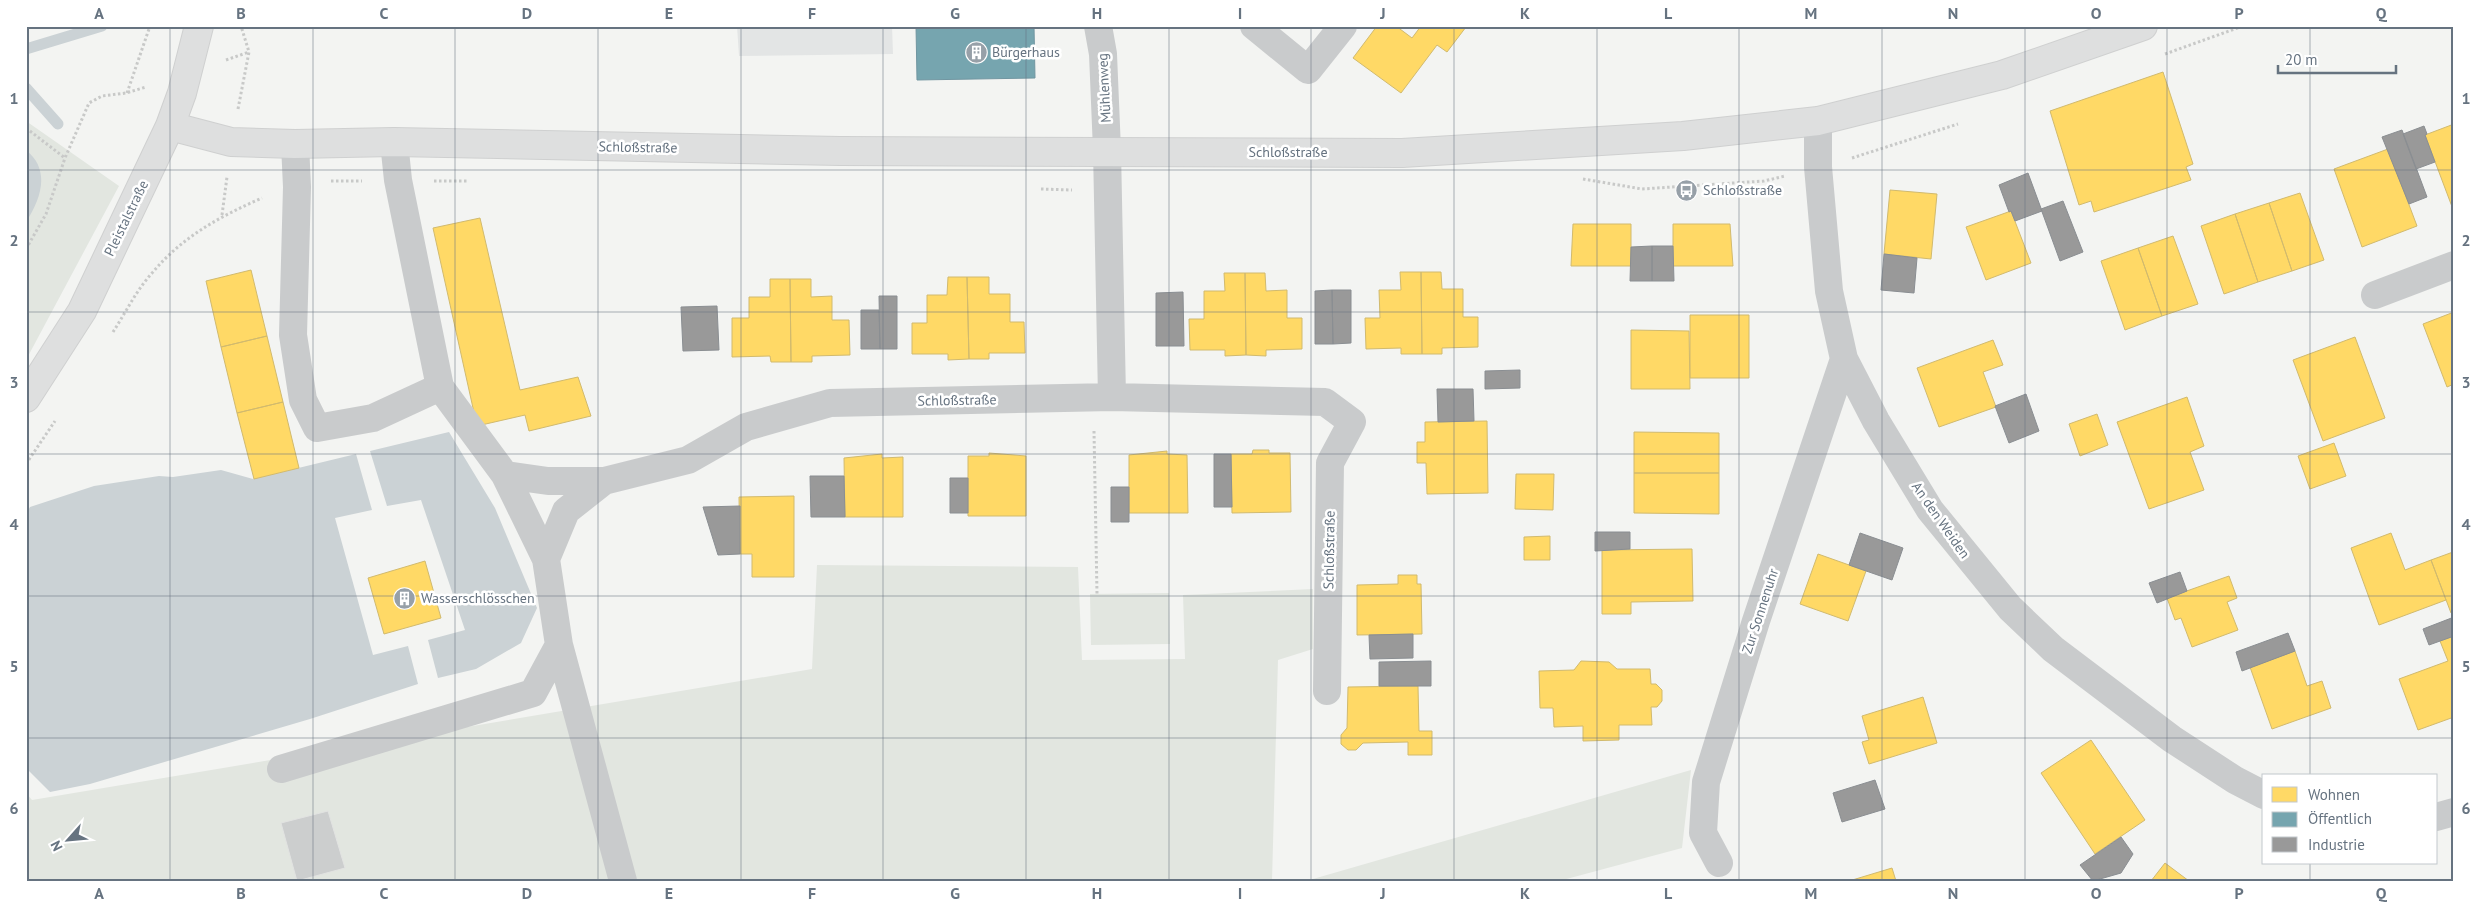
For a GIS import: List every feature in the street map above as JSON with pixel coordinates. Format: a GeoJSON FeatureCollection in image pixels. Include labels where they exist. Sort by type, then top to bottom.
{"type":"FeatureCollection","features":[{"type":"Feature","properties":{"kind":"main road","name":"Schloßstraße"},"geometry":{"type":"LineString","coordinates":[[170,126],[231,142],[295,144],[394,142],[840,151],[1107,150],[1402,153],[1683,136],[1818,121],[2002,76],[2143,26]]}},
{"type":"Feature","properties":{"kind":"main road","name":"Pleistalstraße"},"geometry":{"type":"LineString","coordinates":[[26,398],[82,311],[170,126],[182,93],[198,31]]}},
{"type":"Feature","properties":{"kind":"street","name":"Mühlenweg"},"geometry":{"type":"LineString","coordinates":[[1098,26],[1103,54],[1107,150]]}},
{"type":"Feature","properties":{"kind":"street"},"geometry":{"type":"LineString","coordinates":[[1254,26],[1308,70],[1343,26]]}},
{"type":"Feature","properties":{"kind":"street","name":"An den Weiden"},"geometry":{"type":"LineString","coordinates":[[1818,121],[1818,168],[1829,291],[1844,359],[1876,421],[1930,510],[2010,608],[2053,648],[2172,740],[2262,794]]}},
{"type":"Feature","properties":{"kind":"street"},"geometry":{"type":"LineString","coordinates":[[394,142],[398,180],[440,387],[505,475],[546,559],[559,646],[623,881]]}},
{"type":"Feature","properties":{"kind":"street"},"geometry":{"type":"LineString","coordinates":[[295,144],[297,196],[293,335],[303,400],[317,428],[373,418],[440,387]]}},
{"type":"Feature","properties":{"kind":"street"},"geometry":{"type":"LineString","coordinates":[[1102,398],[1107,150]]}},
{"type":"Feature","properties":{"kind":"street"},"geometry":{"type":"LineString","coordinates":[[2375,295],[2454,265]]}},
{"type":"Feature","properties":{"kind":"street","name":"Zur Sonnenuhr"},"geometry":{"type":"LineString","coordinates":[[1719,863],[1703,834],[1706,782],[1756,621],[1844,359]]}},
{"type":"Feature","properties":{"kind":"street","name":"Schloßstraße"},"geometry":{"type":"LineString","coordinates":[[604,481],[688,460],[746,427],[830,402],[1102,398],[1325,402],[1352,422],[1330,463],[1327,691]]}},
{"type":"Feature","properties":{"kind":"street"},"geometry":{"type":"LineString","coordinates":[[505,475],[548,481],[604,481]]}},
{"type":"Feature","properties":{"kind":"street"},"geometry":{"type":"LineString","coordinates":[[546,559],[566,511],[604,481]]}},
{"type":"Feature","properties":{"kind":"street"},"geometry":{"type":"LineString","coordinates":[[281,769],[533,693],[559,646]]}},
{"type":"Feature","properties":{"kind":"street"},"geometry":{"type":"LineString","coordinates":[[2438,816],[2454,812]]}},
{"type":"Feature","properties":{"kind":"path"},"geometry":{"type":"LineString","coordinates":[[26,249],[46,214],[65,158],[88,103],[102,96],[126,94],[150,26]]}},
{"type":"Feature","properties":{"kind":"path"},"geometry":{"type":"LineString","coordinates":[[241,26],[249,52]]}},
{"type":"Feature","properties":{"kind":"path"},"geometry":{"type":"LineString","coordinates":[[26,128],[65,158]]}},
{"type":"Feature","properties":{"kind":"path"},"geometry":{"type":"LineString","coordinates":[[110,336],[152,272],[184,240],[222,216]]}},
{"type":"Feature","properties":{"kind":"path"},"geometry":{"type":"LineString","coordinates":[[1097,594],[1102,398]]}},
{"type":"Feature","properties":{"kind":"path"},"geometry":{"type":"LineString","coordinates":[[26,464],[58,416]]}},
{"type":"Feature","properties":{"kind":"shaded area"},"geometry":{"type":"Polygon","coordinates":[[[737,26],[892,26],[893,54],[739,56],[737,26]]]}},
{"type":"Feature","properties":{"kind":"shaded area"},"geometry":{"type":"Polygon","coordinates":[[[26,121],[119,186],[26,360],[26,121]]]}},
{"type":"Feature","properties":{"kind":"shaded area"},"geometry":{"type":"Polygon","coordinates":[[[26,150],[39,166],[41,185],[36,204],[26,222],[26,150]]]}},
{"type":"Feature","properties":{"kind":"shaded area"},"geometry":{"type":"Polygon","coordinates":[[[449,432],[495,508],[537,608],[521,643],[476,669],[438,678],[428,640],[465,630],[421,500],[387,506],[370,451],[449,432]]]}},
{"type":"Feature","properties":{"kind":"shaded area"},"geometry":{"type":"Polygon","coordinates":[[[356,454],[372,510],[335,518],[373,655],[408,646],[418,684],[310,719],[90,784],[50,792],[26,768],[26,514],[30,507],[94,486],[159,476],[173,477],[221,470],[253,479],[356,454]]]}},
{"type":"Feature","properties":{"kind":"shaded area"},"geometry":{"type":"Polygon","coordinates":[[[817,565],[1078,567],[1082,660],[1185,659],[1183,595],[1313,589],[1313,649],[1278,660],[1272,881],[26,881],[26,793],[32,800],[812,669],[817,565]]]}},
{"type":"Feature","properties":{"kind":"shaded area"},"geometry":{"type":"Polygon","coordinates":[[[1169,593],[1170,644],[1091,645],[1090,594],[1169,593]]]}},
{"type":"Feature","properties":{"kind":"shaded area"},"geometry":{"type":"Polygon","coordinates":[[[1691,770],[1682,848],[1559,881],[1306,881],[1691,770]]]}},
{"type":"Feature","properties":{"kind":"building: Wohnen"},"geometry":{"type":"Polygon","coordinates":[[[1377,26],[1396,26],[1412,38],[1421,26],[1466,27],[1447,52],[1437,45],[1401,93],[1353,58],[1377,26]]]}},
{"type":"Feature","properties":{"kind":"building: Wohnen"},"geometry":{"type":"Polygon","coordinates":[[[2163,72],[2193,164],[2186,167],[2191,180],[2094,212],[2091,201],[2079,205],[2050,111],[2163,72]]]}},
{"type":"Feature","properties":{"kind":"building: Wohnen"},"geometry":{"type":"Polygon","coordinates":[[[2454,124],[2454,212],[2425,135],[2454,124]]]}},
{"type":"Feature","properties":{"kind":"building: Wohnen"},"geometry":{"type":"Polygon","coordinates":[[[2388,149],[2417,226],[2362,247],[2334,169],[2388,149]]]}},
{"type":"Feature","properties":{"kind":"building: Wohnen"},"geometry":{"type":"Polygon","coordinates":[[[1890,190],[1937,194],[1931,259],[1884,254],[1890,190]]]}},
{"type":"Feature","properties":{"kind":"building: Wohnen"},"geometry":{"type":"Polygon","coordinates":[[[2300,193],[2324,260],[2292,271],[2269,203],[2300,193]]]}},
{"type":"Feature","properties":{"kind":"building: Wohnen"},"geometry":{"type":"Polygon","coordinates":[[[2269,203],[2292,271],[2258,282],[2235,214],[2269,203]]]}},
{"type":"Feature","properties":{"kind":"building: Wohnen"},"geometry":{"type":"Polygon","coordinates":[[[2011,211],[2031,263],[1986,280],[1966,227],[2011,211]]]}},
{"type":"Feature","properties":{"kind":"building: Wohnen"},"geometry":{"type":"Polygon","coordinates":[[[2235,214],[2258,282],[2224,294],[2201,226],[2235,214]]]}},
{"type":"Feature","properties":{"kind":"building: Wohnen"},"geometry":{"type":"Polygon","coordinates":[[[480,218],[520,390],[578,377],[591,416],[529,431],[525,415],[477,426],[433,228],[480,218]]]}},
{"type":"Feature","properties":{"kind":"building: Wohnen"},"geometry":{"type":"Polygon","coordinates":[[[1573,224],[1631,224],[1631,266],[1571,266],[1573,224]]]}},
{"type":"Feature","properties":{"kind":"building: Wohnen"},"geometry":{"type":"Polygon","coordinates":[[[1673,224],[1730,224],[1733,266],[1673,266],[1673,224]]]}},
{"type":"Feature","properties":{"kind":"building: Wohnen"},"geometry":{"type":"Polygon","coordinates":[[[2173,236],[2198,304],[2162,316],[2138,248],[2173,236]]]}},
{"type":"Feature","properties":{"kind":"building: Wohnen"},"geometry":{"type":"Polygon","coordinates":[[[2138,248],[2162,316],[2125,330],[2101,261],[2138,248]]]}},
{"type":"Feature","properties":{"kind":"building: Wohnen"},"geometry":{"type":"Polygon","coordinates":[[[251,270],[267,336],[221,347],[206,281],[251,270]]]}},
{"type":"Feature","properties":{"kind":"building: Wohnen"},"geometry":{"type":"Polygon","coordinates":[[[1400,272],[1421,272],[1422,354],[1401,354],[1401,348],[1366,349],[1365,318],[1380,318],[1379,290],[1401,290],[1400,272]]]}},
{"type":"Feature","properties":{"kind":"building: Wohnen"},"geometry":{"type":"Polygon","coordinates":[[[1421,272],[1441,272],[1442,289],[1463,289],[1463,317],[1478,317],[1478,347],[1442,348],[1442,354],[1422,354],[1421,272]]]}},
{"type":"Feature","properties":{"kind":"building: Wohnen"},"geometry":{"type":"Polygon","coordinates":[[[1224,273],[1245,273],[1246,355],[1225,356],[1225,350],[1190,350],[1189,319],[1204,319],[1204,291],[1225,291],[1224,273]]]}},
{"type":"Feature","properties":{"kind":"building: Wohnen"},"geometry":{"type":"Polygon","coordinates":[[[1245,273],[1265,273],[1266,291],[1287,290],[1287,318],[1302,318],[1302,349],[1266,350],[1266,356],[1246,355],[1245,273]]]}},
{"type":"Feature","properties":{"kind":"building: Wohnen"},"geometry":{"type":"Polygon","coordinates":[[[948,277],[967,277],[969,359],[948,360],[948,354],[912,354],[912,323],[927,323],[927,295],[947,295],[948,277]]]}},
{"type":"Feature","properties":{"kind":"building: Wohnen"},"geometry":{"type":"Polygon","coordinates":[[[967,277],[989,277],[989,294],[1010,294],[1010,322],[1024,322],[1025,353],[989,353],[989,359],[969,359],[967,277]]]}},
{"type":"Feature","properties":{"kind":"building: Wohnen"},"geometry":{"type":"Polygon","coordinates":[[[770,279],[790,279],[791,362],[771,362],[770,356],[732,357],[732,318],[749,318],[749,297],[770,297],[770,279]]]}},
{"type":"Feature","properties":{"kind":"building: Wohnen"},"geometry":{"type":"Polygon","coordinates":[[[790,279],[811,279],[811,297],[832,296],[832,320],[849,320],[850,355],[812,356],[812,362],[791,362],[790,279]]]}},
{"type":"Feature","properties":{"kind":"building: Wohnen"},"geometry":{"type":"Polygon","coordinates":[[[2454,312],[2454,384],[2447,387],[2423,324],[2454,312]]]}},
{"type":"Feature","properties":{"kind":"building: Wohnen"},"geometry":{"type":"Polygon","coordinates":[[[1690,315],[1749,315],[1749,378],[1690,378],[1690,315]]]}},
{"type":"Feature","properties":{"kind":"building: Wohnen"},"geometry":{"type":"Polygon","coordinates":[[[1631,330],[1689,331],[1690,389],[1631,389],[1631,330]]]}},
{"type":"Feature","properties":{"kind":"building: Wohnen"},"geometry":{"type":"Polygon","coordinates":[[[267,336],[283,402],[237,413],[221,347],[267,336]]]}},
{"type":"Feature","properties":{"kind":"building: Wohnen"},"geometry":{"type":"Polygon","coordinates":[[[2355,337],[2385,418],[2323,441],[2293,360],[2355,337]]]}},
{"type":"Feature","properties":{"kind":"building: Wohnen"},"geometry":{"type":"Polygon","coordinates":[[[1993,340],[2003,365],[1983,372],[1996,407],[1939,427],[1917,368],[1993,340]]]}},
{"type":"Feature","properties":{"kind":"building: Wohnen"},"geometry":{"type":"Polygon","coordinates":[[[2187,397],[2204,446],[2190,452],[2204,490],[2149,509],[2117,422],[2187,397]]]}},
{"type":"Feature","properties":{"kind":"building: Wohnen"},"geometry":{"type":"Polygon","coordinates":[[[283,402],[299,468],[254,479],[237,413],[283,402]]]}},
{"type":"Feature","properties":{"kind":"building: Wohnen"},"geometry":{"type":"Polygon","coordinates":[[[2097,414],[2108,445],[2080,456],[2069,424],[2097,414]]]}},
{"type":"Feature","properties":{"kind":"building: Wohnen"},"geometry":{"type":"Polygon","coordinates":[[[1487,421],[1488,493],[1427,494],[1426,463],[1417,463],[1417,442],[1425,442],[1425,422],[1487,421]]]}},
{"type":"Feature","properties":{"kind":"building: Wohnen"},"geometry":{"type":"Polygon","coordinates":[[[1634,432],[1719,433],[1719,473],[1634,473],[1634,432]]]}},
{"type":"Feature","properties":{"kind":"building: Wohnen"},"geometry":{"type":"Polygon","coordinates":[[[2334,443],[2346,476],[2310,489],[2298,456],[2334,443]]]}},
{"type":"Feature","properties":{"kind":"building: Wohnen"},"geometry":{"type":"Polygon","coordinates":[[[1253,450],[1269,450],[1269,453],[1290,453],[1291,512],[1232,513],[1231,454],[1252,454],[1253,450]]]}},
{"type":"Feature","properties":{"kind":"building: Wohnen"},"geometry":{"type":"Polygon","coordinates":[[[1167,451],[1167,454],[1187,455],[1188,513],[1129,513],[1129,455],[1167,451]]]}},
{"type":"Feature","properties":{"kind":"building: Wohnen"},"geometry":{"type":"Polygon","coordinates":[[[989,453],[1026,456],[1026,516],[968,516],[968,456],[989,456],[989,453]]]}},
{"type":"Feature","properties":{"kind":"building: Wohnen"},"geometry":{"type":"Polygon","coordinates":[[[882,454],[882,458],[903,457],[903,517],[845,517],[844,458],[882,454]]]}},
{"type":"Feature","properties":{"kind":"building: Wohnen"},"geometry":{"type":"Polygon","coordinates":[[[1634,473],[1719,473],[1719,514],[1634,513],[1634,473]]]}},
{"type":"Feature","properties":{"kind":"building: Wohnen"},"geometry":{"type":"Polygon","coordinates":[[[1516,474],[1554,474],[1553,510],[1515,509],[1516,474]]]}},
{"type":"Feature","properties":{"kind":"building: Wohnen"},"geometry":{"type":"Polygon","coordinates":[[[794,496],[794,577],[752,577],[752,554],[740,554],[739,497],[794,496]]]}},
{"type":"Feature","properties":{"kind":"building: Wohnen"},"geometry":{"type":"Polygon","coordinates":[[[2391,533],[2405,570],[2431,560],[2446,600],[2379,625],[2351,548],[2391,533]]]}},
{"type":"Feature","properties":{"kind":"building: Wohnen"},"geometry":{"type":"Polygon","coordinates":[[[1550,536],[1550,560],[1524,560],[1524,537],[1550,536]]]}},
{"type":"Feature","properties":{"kind":"building: Wohnen"},"geometry":{"type":"Polygon","coordinates":[[[1692,549],[1693,601],[1631,602],[1631,614],[1602,614],[1602,550],[1692,549]]]}},
{"type":"Feature","properties":{"kind":"building: Wohnen"},"geometry":{"type":"Polygon","coordinates":[[[2453,552],[2454,613],[2451,613],[2431,560],[2453,552]]]}},
{"type":"Feature","properties":{"kind":"building: Wohnen"},"geometry":{"type":"Polygon","coordinates":[[[1818,554],[1866,571],[1848,621],[1800,604],[1818,554]]]}},
{"type":"Feature","properties":{"kind":"building: Wohnen","name":"Wasserschlösschen"},"geometry":{"type":"Polygon","coordinates":[[[425,561],[441,618],[384,634],[368,578],[425,561]]]}},
{"type":"Feature","properties":{"kind":"building: Wohnen"},"geometry":{"type":"Polygon","coordinates":[[[1398,575],[1417,575],[1417,584],[1421,584],[1422,634],[1357,635],[1357,585],[1398,584],[1398,575]]]}},
{"type":"Feature","properties":{"kind":"building: Wohnen"},"geometry":{"type":"Polygon","coordinates":[[[2229,576],[2237,598],[2227,602],[2238,630],[2192,647],[2181,618],[2175,620],[2167,598],[2229,576]]]}},
{"type":"Feature","properties":{"kind":"building: Wohnen"},"geometry":{"type":"Polygon","coordinates":[[[2454,636],[2454,717],[2418,730],[2399,679],[2448,661],[2440,641],[2454,636]]]}},
{"type":"Feature","properties":{"kind":"building: Wohnen"},"geometry":{"type":"Polygon","coordinates":[[[2295,651],[2307,686],[2322,681],[2331,708],[2272,729],[2250,667],[2295,651]]]}},
{"type":"Feature","properties":{"kind":"building: Wohnen"},"geometry":{"type":"Polygon","coordinates":[[[1581,661],[1609,662],[1617,669],[1650,669],[1651,684],[1656,684],[1662,690],[1662,701],[1657,707],[1651,707],[1652,725],[1619,725],[1619,740],[1583,741],[1583,726],[1554,727],[1553,708],[1540,708],[1539,671],[1574,670],[1581,661]]]}},
{"type":"Feature","properties":{"kind":"building: Wohnen"},"geometry":{"type":"Polygon","coordinates":[[[1418,686],[1419,731],[1432,731],[1432,755],[1408,755],[1408,742],[1363,743],[1356,750],[1348,750],[1341,744],[1341,735],[1347,728],[1348,687],[1418,686]]]}},
{"type":"Feature","properties":{"kind":"building: Wohnen"},"geometry":{"type":"Polygon","coordinates":[[[1923,697],[1937,743],[1869,764],[1862,742],[1869,740],[1862,716],[1923,697]]]}},
{"type":"Feature","properties":{"kind":"building: Wohnen"},"geometry":{"type":"Polygon","coordinates":[[[2091,740],[2145,820],[2095,854],[2041,773],[2091,740]]]}},
{"type":"Feature","properties":{"kind":"building: Wohnen"},"geometry":{"type":"Polygon","coordinates":[[[2165,863],[2189,881],[2151,881],[2165,863]]]}},
{"type":"Feature","properties":{"kind":"building: Wohnen"},"geometry":{"type":"Polygon","coordinates":[[[1892,868],[1896,881],[1849,881],[1892,868]]]}},
{"type":"Feature","properties":{"kind":"building: Öffentlich","name":"Bürgerhaus"},"geometry":{"type":"Polygon","coordinates":[[[916,26],[1034,26],[1035,78],[917,80],[916,26]]]}},
{"type":"Feature","properties":{"kind":"building: Industrie"},"geometry":{"type":"Polygon","coordinates":[[[2424,126],[2427,134],[2425,135],[2435,162],[2416,169],[2403,134],[2424,126]]]}},
{"type":"Feature","properties":{"kind":"building: Industrie"},"geometry":{"type":"Polygon","coordinates":[[[2402,130],[2427,197],[2409,204],[2382,137],[2402,130]]]}},
{"type":"Feature","properties":{"kind":"building: Industrie"},"geometry":{"type":"Polygon","coordinates":[[[2028,173],[2042,211],[2015,221],[2011,211],[2009,212],[1999,185],[2028,173]]]}},
{"type":"Feature","properties":{"kind":"building: Industrie"},"geometry":{"type":"Polygon","coordinates":[[[2063,201],[2083,252],[2060,261],[2041,209],[2063,201]]]}},
{"type":"Feature","properties":{"kind":"building: Industrie"},"geometry":{"type":"Polygon","coordinates":[[[1652,246],[1652,281],[1630,281],[1631,247],[1652,246]]]}},
{"type":"Feature","properties":{"kind":"building: Industrie"},"geometry":{"type":"Polygon","coordinates":[[[1652,246],[1673,246],[1674,281],[1652,281],[1652,246]]]}},
{"type":"Feature","properties":{"kind":"building: Industrie"},"geometry":{"type":"Polygon","coordinates":[[[1884,254],[1917,258],[1914,293],[1881,290],[1884,254]]]}},
{"type":"Feature","properties":{"kind":"building: Industrie"},"geometry":{"type":"Polygon","coordinates":[[[1332,290],[1333,344],[1315,344],[1315,291],[1332,290]]]}},
{"type":"Feature","properties":{"kind":"building: Industrie"},"geometry":{"type":"Polygon","coordinates":[[[1332,290],[1351,290],[1351,343],[1333,344],[1332,290]]]}},
{"type":"Feature","properties":{"kind":"building: Industrie"},"geometry":{"type":"Polygon","coordinates":[[[1183,292],[1184,346],[1156,346],[1156,293],[1183,292]]]}},
{"type":"Feature","properties":{"kind":"building: Industrie"},"geometry":{"type":"Polygon","coordinates":[[[879,296],[897,296],[897,349],[880,349],[879,296]]]}},
{"type":"Feature","properties":{"kind":"building: Industrie"},"geometry":{"type":"Polygon","coordinates":[[[717,306],[719,350],[683,351],[681,307],[717,306]]]}},
{"type":"Feature","properties":{"kind":"building: Industrie"},"geometry":{"type":"Polygon","coordinates":[[[861,310],[879,310],[880,349],[861,349],[861,310]]]}},
{"type":"Feature","properties":{"kind":"building: Industrie"},"geometry":{"type":"Polygon","coordinates":[[[1520,370],[1520,388],[1485,389],[1485,371],[1520,370]]]}},
{"type":"Feature","properties":{"kind":"building: Industrie"},"geometry":{"type":"Polygon","coordinates":[[[1437,389],[1473,389],[1474,421],[1438,422],[1437,389]]]}},
{"type":"Feature","properties":{"kind":"building: Industrie"},"geometry":{"type":"Polygon","coordinates":[[[2026,394],[2039,431],[2009,443],[1995,406],[2026,394]]]}},
{"type":"Feature","properties":{"kind":"building: Industrie"},"geometry":{"type":"Polygon","coordinates":[[[1214,454],[1231,454],[1232,507],[1214,507],[1214,454]]]}},
{"type":"Feature","properties":{"kind":"building: Industrie"},"geometry":{"type":"Polygon","coordinates":[[[810,476],[844,476],[845,517],[811,517],[810,476]]]}},
{"type":"Feature","properties":{"kind":"building: Industrie"},"geometry":{"type":"Polygon","coordinates":[[[950,478],[968,478],[968,513],[950,513],[950,478]]]}},
{"type":"Feature","properties":{"kind":"building: Industrie"},"geometry":{"type":"Polygon","coordinates":[[[1111,487],[1129,487],[1129,522],[1111,522],[1111,487]]]}},
{"type":"Feature","properties":{"kind":"building: Industrie"},"geometry":{"type":"Polygon","coordinates":[[[740,506],[740,554],[718,555],[703,507],[740,506]]]}},
{"type":"Feature","properties":{"kind":"building: Industrie"},"geometry":{"type":"Polygon","coordinates":[[[1595,532],[1630,532],[1630,549],[1595,551],[1595,532]]]}},
{"type":"Feature","properties":{"kind":"building: Industrie"},"geometry":{"type":"Polygon","coordinates":[[[1860,533],[1903,548],[1892,580],[1849,565],[1860,533]]]}},
{"type":"Feature","properties":{"kind":"building: Industrie"},"geometry":{"type":"Polygon","coordinates":[[[2180,572],[2187,591],[2157,603],[2149,583],[2180,572]]]}},
{"type":"Feature","properties":{"kind":"building: Industrie"},"geometry":{"type":"Polygon","coordinates":[[[2454,617],[2454,636],[2429,645],[2423,629],[2454,617]]]}},
{"type":"Feature","properties":{"kind":"building: Industrie"},"geometry":{"type":"Polygon","coordinates":[[[2288,633],[2295,651],[2242,671],[2236,652],[2288,633]]]}},
{"type":"Feature","properties":{"kind":"building: Industrie"},"geometry":{"type":"Polygon","coordinates":[[[1413,634],[1413,658],[1370,659],[1369,635],[1413,634]]]}},
{"type":"Feature","properties":{"kind":"building: Industrie"},"geometry":{"type":"Polygon","coordinates":[[[1431,661],[1431,686],[1379,686],[1379,662],[1431,661]]]}},
{"type":"Feature","properties":{"kind":"building: Industrie"},"geometry":{"type":"Polygon","coordinates":[[[1875,780],[1885,809],[1842,822],[1833,793],[1875,780]]]}},
{"type":"Feature","properties":{"kind":"building: Industrie"},"geometry":{"type":"Polygon","coordinates":[[[2121,837],[2133,854],[2121,873],[2093,881],[2080,865],[2121,837]]]}},
{"type":"Feature","properties":{"kind":"building: Sonstige"},"geometry":{"type":"Polygon","coordinates":[[[328,811],[345,868],[297,881],[281,823],[328,811]]]}},
{"type":"Feature","properties":{"kind":"waterway"},"geometry":{"type":"LineString","coordinates":[[26,49],[102,26]]}},
{"type":"Feature","properties":{"kind":"waterway"},"geometry":{"type":"LineString","coordinates":[[26,88],[58,124]]}},
{"type":"Feature","properties":{"kind":"place","name":"Bürgerhaus"},"geometry":{"type":"Point","coordinates":[976,52]}},
{"type":"Feature","properties":{"kind":"place","name":"Schloßstraße"},"geometry":{"type":"Point","coordinates":[1687,190]}},
{"type":"Feature","properties":{"kind":"place","name":"Wasserschlösschen"},"geometry":{"type":"Point","coordinates":[405,598]}}]}
